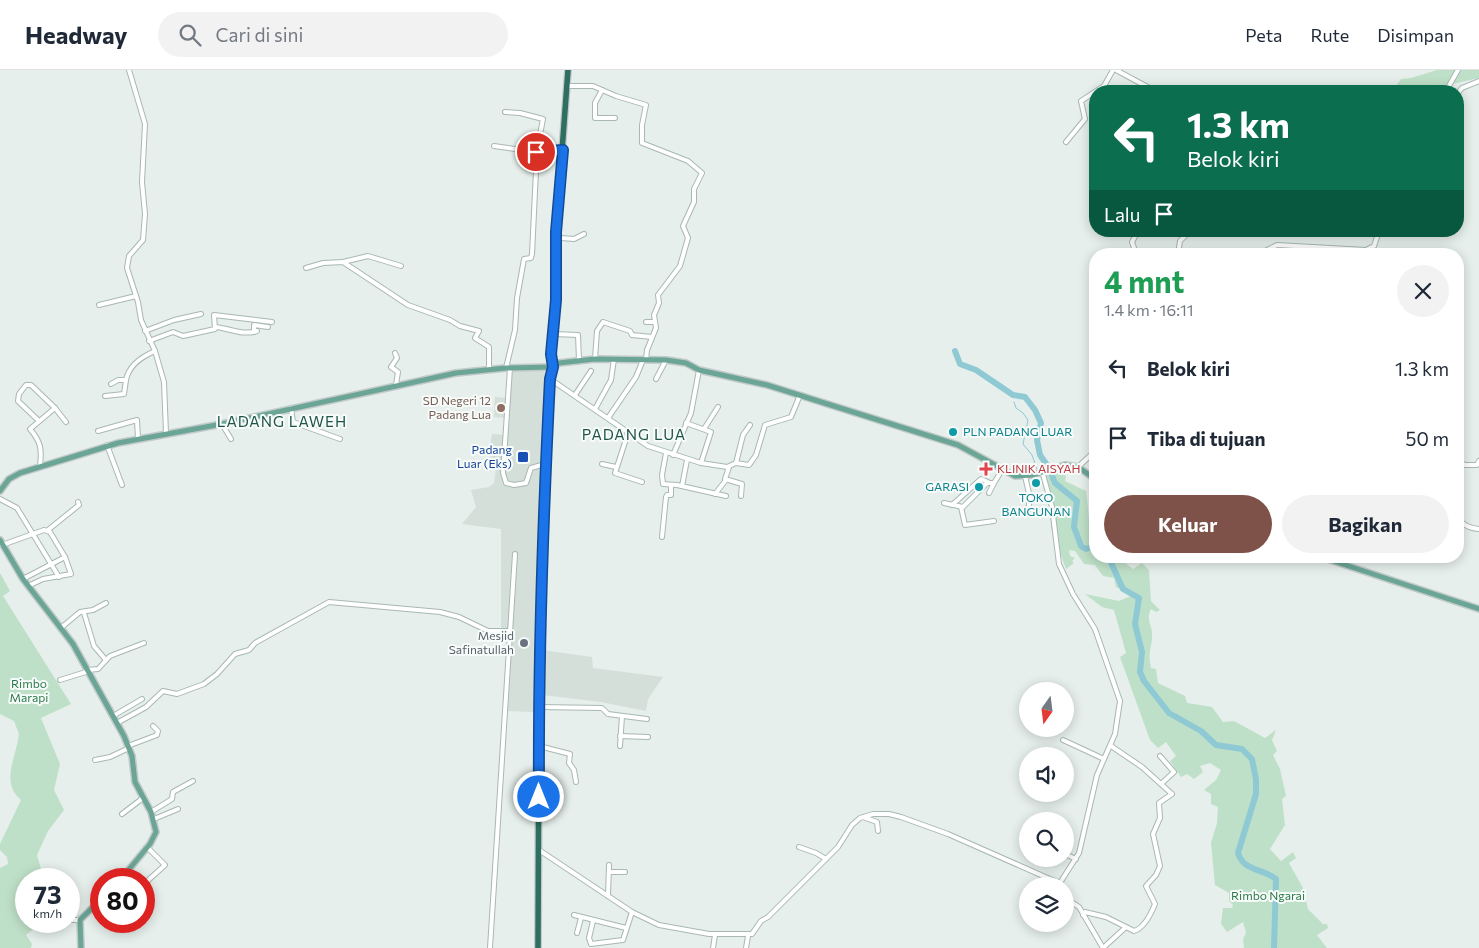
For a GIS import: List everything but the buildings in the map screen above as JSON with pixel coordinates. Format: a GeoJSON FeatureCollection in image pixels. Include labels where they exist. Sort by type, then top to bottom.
{"type":"FeatureCollection","features":[{"type":"Feature","properties":{"kind":"highway"},"geometry":{"type":"LineString","coordinates":[[538,948],[539,708],[545,464],[550,379],[553,367],[551,354],[554,334],[556,232],[568,70]]}},
{"type":"Feature","properties":{"kind":"main road"},"geometry":{"type":"LineString","coordinates":[[0,489],[13,476],[40,466],[138,438],[222,424],[396,385],[489,369],[553,367],[559,363],[595,359],[666,360],[686,363],[699,370],[800,395],[958,445],[982,456],[1002,470],[1015,476],[1025,476],[1062,466],[1078,467],[1089,475]]}},
{"type":"Feature","properties":{"kind":"main road"},"geometry":{"type":"LineString","coordinates":[[1,543],[23,579],[62,628],[89,670],[132,756],[135,782],[154,819],[156,832],[149,845],[129,868]]}},
{"type":"Feature","properties":{"kind":"main road"},"geometry":{"type":"LineString","coordinates":[[1339,563],[1479,609]]}},
{"type":"Feature","properties":{"kind":"main road"},"geometry":{"type":"LineString","coordinates":[[81,948],[80,920],[90,910]]}},
{"type":"Feature","properties":{"kind":"street"},"geometry":{"type":"LineString","coordinates":[[129,70],[145,124],[142,182],[145,214],[141,243],[129,256],[127,268],[145,331],[155,351],[166,389],[164,404],[166,433]]}},
{"type":"Feature","properties":{"kind":"street"},"geometry":{"type":"LineString","coordinates":[[1105,85],[1115,70],[1144,85]]}},
{"type":"Feature","properties":{"kind":"street"},"geometry":{"type":"LineString","coordinates":[[1449,85],[1458,70]]}},
{"type":"Feature","properties":{"kind":"street"},"geometry":{"type":"LineString","coordinates":[[1464,87],[1479,81]]}},
{"type":"Feature","properties":{"kind":"street"},"geometry":{"type":"LineString","coordinates":[[568,86],[593,86],[646,105],[642,125],[642,143],[671,156],[686,160],[702,173],[694,189],[694,202],[683,226],[688,238],[680,266],[660,292],[655,322],[656,328],[644,360],[636,376],[608,418]]}},
{"type":"Feature","properties":{"kind":"street"},"geometry":{"type":"LineString","coordinates":[[602,90],[595,103],[595,118],[614,118]]}},
{"type":"Feature","properties":{"kind":"street"},"geometry":{"type":"LineString","coordinates":[[1066,142],[1085,119],[1081,101],[1089,96]]}},
{"type":"Feature","properties":{"kind":"street"},"geometry":{"type":"LineString","coordinates":[[505,112],[520,113],[543,119],[537,151],[532,254],[531,258],[524,259],[508,368],[503,473],[506,483],[514,485],[526,483],[531,468],[545,464]]}},
{"type":"Feature","properties":{"kind":"street"},"geometry":{"type":"LineString","coordinates":[[494,146],[537,151],[563,150]]}},
{"type":"Feature","properties":{"kind":"street"},"geometry":{"type":"LineString","coordinates":[[556,232],[560,238],[574,239],[584,234]]}},
{"type":"Feature","properties":{"kind":"street"},"geometry":{"type":"LineString","coordinates":[[1179,248],[1180,241],[1184,237]]}},
{"type":"Feature","properties":{"kind":"street"},"geometry":{"type":"LineString","coordinates":[[1371,248],[1377,237]]}},
{"type":"Feature","properties":{"kind":"street"},"geometry":{"type":"LineString","coordinates":[[1272,248],[1277,246],[1307,248]]}},
{"type":"Feature","properties":{"kind":"street"},"geometry":{"type":"LineString","coordinates":[[306,268],[323,263],[343,262],[368,256],[401,266]]}},
{"type":"Feature","properties":{"kind":"street"},"geometry":{"type":"LineString","coordinates":[[343,262],[408,305],[450,320],[460,326],[479,331],[475,338],[489,347],[489,369]]}},
{"type":"Feature","properties":{"kind":"street"},"geometry":{"type":"LineString","coordinates":[[99,305],[136,296]]}},
{"type":"Feature","properties":{"kind":"street"},"geometry":{"type":"LineString","coordinates":[[145,331],[174,320],[201,314]]}},
{"type":"Feature","properties":{"kind":"street"},"geometry":{"type":"LineString","coordinates":[[215,328],[214,314],[272,322]]}},
{"type":"Feature","properties":{"kind":"street"},"geometry":{"type":"LineString","coordinates":[[595,359],[597,330],[603,322],[630,331],[632,335],[652,337]]}},
{"type":"Feature","properties":{"kind":"street"},"geometry":{"type":"LineString","coordinates":[[646,322],[655,322]]}},
{"type":"Feature","properties":{"kind":"street"},"geometry":{"type":"LineString","coordinates":[[150,341],[173,332],[184,336],[215,328],[222,328],[233,332],[255,332],[254,325],[268,327]]}},
{"type":"Feature","properties":{"kind":"street"},"geometry":{"type":"LineString","coordinates":[[554,334],[578,335],[579,360]]}},
{"type":"Feature","properties":{"kind":"street"},"geometry":{"type":"LineString","coordinates":[[105,396],[124,394],[129,369],[145,355],[155,351]]}},
{"type":"Feature","properties":{"kind":"street"},"geometry":{"type":"LineString","coordinates":[[396,353],[397,358],[391,367],[398,372],[396,385]]}},
{"type":"Feature","properties":{"kind":"street"},"geometry":{"type":"LineString","coordinates":[[595,409],[611,380],[614,359]]}},
{"type":"Feature","properties":{"kind":"street"},"geometry":{"type":"LineString","coordinates":[[656,379],[666,360]]}},
{"type":"Feature","properties":{"kind":"street"},"geometry":{"type":"LineString","coordinates":[[673,455],[691,413],[699,370]]}},
{"type":"Feature","properties":{"kind":"street"},"geometry":{"type":"LineString","coordinates":[[575,395],[591,371]]}},
{"type":"Feature","properties":{"kind":"street"},"geometry":{"type":"LineString","coordinates":[[550,379],[648,446],[687,460],[729,467],[736,463],[749,466],[756,455],[765,424],[791,417],[800,395]]}},
{"type":"Feature","properties":{"kind":"street"},"geometry":{"type":"LineString","coordinates":[[111,384],[118,380],[126,380]]}},
{"type":"Feature","properties":{"kind":"street"},"geometry":{"type":"LineString","coordinates":[[39,421],[18,400],[19,394],[26,385],[31,385],[56,408],[66,422]]}},
{"type":"Feature","properties":{"kind":"street"},"geometry":{"type":"LineString","coordinates":[[704,429],[718,407]]}},
{"type":"Feature","properties":{"kind":"street"},"geometry":{"type":"LineString","coordinates":[[40,466],[42,449],[37,436],[30,429],[56,408]]}},
{"type":"Feature","properties":{"kind":"street"},"geometry":{"type":"LineString","coordinates":[[291,408],[293,422],[340,439]]}},
{"type":"Feature","properties":{"kind":"street"},"geometry":{"type":"LineString","coordinates":[[98,431],[137,420],[138,438]]}},
{"type":"Feature","properties":{"kind":"street"},"geometry":{"type":"LineString","coordinates":[[686,423],[711,433],[701,462]]}},
{"type":"Feature","properties":{"kind":"street"},"geometry":{"type":"LineString","coordinates":[[222,424],[231,438]]}},
{"type":"Feature","properties":{"kind":"street"},"geometry":{"type":"LineString","coordinates":[[736,463],[743,435],[750,425]]}},
{"type":"Feature","properties":{"kind":"street"},"geometry":{"type":"LineString","coordinates":[[628,433],[616,467],[616,474],[642,482]]}},
{"type":"Feature","properties":{"kind":"street"},"geometry":{"type":"LineString","coordinates":[[107,446],[122,485]]}},
{"type":"Feature","properties":{"kind":"street"},"geometry":{"type":"LineString","coordinates":[[666,453],[662,482],[670,491]]}},
{"type":"Feature","properties":{"kind":"street"},"geometry":{"type":"LineString","coordinates":[[1078,467],[1089,457]]}},
{"type":"Feature","properties":{"kind":"street"},"geometry":{"type":"LineString","coordinates":[[682,486],[687,460]]}},
{"type":"Feature","properties":{"kind":"street"},"geometry":{"type":"LineString","coordinates":[[1464,464],[1477,465],[1479,461]]}},
{"type":"Feature","properties":{"kind":"street"},"geometry":{"type":"LineString","coordinates":[[602,464],[616,467]]}},
{"type":"Feature","properties":{"kind":"street"},"geometry":{"type":"LineString","coordinates":[[715,494],[726,480],[729,467]]}},
{"type":"Feature","properties":{"kind":"street"},"geometry":{"type":"LineString","coordinates":[[989,493],[1002,470]]}},
{"type":"Feature","properties":{"kind":"street"},"geometry":{"type":"LineString","coordinates":[[1042,471],[1052,507],[1059,564],[1074,594],[1095,628],[1120,701],[1118,722],[1110,746],[1097,774],[1076,859],[1064,877]]}},
{"type":"Feature","properties":{"kind":"street"},"geometry":{"type":"LineString","coordinates":[[1025,476],[1030,498],[1028,510]]}},
{"type":"Feature","properties":{"kind":"street"},"geometry":{"type":"LineString","coordinates":[[952,505],[980,478],[994,483]]}},
{"type":"Feature","properties":{"kind":"street"},"geometry":{"type":"LineString","coordinates":[[726,480],[742,484],[741,496]]}},
{"type":"Feature","properties":{"kind":"street"},"geometry":{"type":"LineString","coordinates":[[961,507],[988,482]]}},
{"type":"Feature","properties":{"kind":"street"},"geometry":{"type":"LineString","coordinates":[[670,491],[682,486],[726,496]]}},
{"type":"Feature","properties":{"kind":"street"},"geometry":{"type":"LineString","coordinates":[[662,537],[661,527],[670,491]]}},
{"type":"Feature","properties":{"kind":"street"},"geometry":{"type":"LineString","coordinates":[[0,499],[17,508],[34,535],[44,556],[48,556],[59,577]]}},
{"type":"Feature","properties":{"kind":"street"},"geometry":{"type":"LineString","coordinates":[[1,543],[48,530],[79,505],[78,502]]}},
{"type":"Feature","properties":{"kind":"street"},"geometry":{"type":"LineString","coordinates":[[944,503],[961,507]]}},
{"type":"Feature","properties":{"kind":"street"},"geometry":{"type":"LineString","coordinates":[[961,507],[965,525],[994,521]]}},
{"type":"Feature","properties":{"kind":"street"},"geometry":{"type":"LineString","coordinates":[[1464,524],[1469,528],[1479,529]]}},
{"type":"Feature","properties":{"kind":"street"},"geometry":{"type":"LineString","coordinates":[[28,586],[43,579],[71,574],[65,557],[48,530]]}},
{"type":"Feature","properties":{"kind":"street"},"geometry":{"type":"LineString","coordinates":[[490,948],[515,554]]}},
{"type":"Feature","properties":{"kind":"street"},"geometry":{"type":"LineString","coordinates":[[23,579],[38,569],[65,557]]}},
{"type":"Feature","properties":{"kind":"street"},"geometry":{"type":"LineString","coordinates":[[38,569],[43,579]]}},
{"type":"Feature","properties":{"kind":"street"},"geometry":{"type":"LineString","coordinates":[[117,723],[146,707],[163,690],[177,694],[204,684],[217,674],[235,654],[249,650],[255,643],[329,602],[440,612],[459,617],[488,631],[510,631]]}},
{"type":"Feature","properties":{"kind":"street"},"geometry":{"type":"LineString","coordinates":[[62,628],[78,613],[84,613],[106,603]]}},
{"type":"Feature","properties":{"kind":"street"},"geometry":{"type":"LineString","coordinates":[[84,613],[94,646],[105,659]]}},
{"type":"Feature","properties":{"kind":"street"},"geometry":{"type":"LineString","coordinates":[[60,680],[89,670],[98,669],[105,659],[144,643]]}},
{"type":"Feature","properties":{"kind":"street"},"geometry":{"type":"LineString","coordinates":[[112,716],[142,699]]}},
{"type":"Feature","properties":{"kind":"street"},"geometry":{"type":"LineString","coordinates":[[539,708],[602,708],[608,714],[647,718]]}},
{"type":"Feature","properties":{"kind":"street"},"geometry":{"type":"LineString","coordinates":[[620,746],[622,716]]}},
{"type":"Feature","properties":{"kind":"street"},"geometry":{"type":"LineString","coordinates":[[95,760],[110,756],[157,735],[158,731],[153,726]]}},
{"type":"Feature","properties":{"kind":"street"},"geometry":{"type":"LineString","coordinates":[[620,736],[648,737]]}},
{"type":"Feature","properties":{"kind":"street"},"geometry":{"type":"LineString","coordinates":[[1063,740],[1104,760]]}},
{"type":"Feature","properties":{"kind":"street"},"geometry":{"type":"LineString","coordinates":[[539,746],[570,754],[569,764],[574,770],[576,782]]}},
{"type":"Feature","properties":{"kind":"street"},"geometry":{"type":"LineString","coordinates":[[1083,915],[1085,912],[1106,917],[1134,931],[1139,929],[1155,904],[1146,886],[1160,866],[1153,834],[1160,818],[1159,803],[1172,794],[1142,767],[1110,746]]}},
{"type":"Feature","properties":{"kind":"street"},"geometry":{"type":"LineString","coordinates":[[1160,756],[1174,772],[1161,784]]}},
{"type":"Feature","properties":{"kind":"street"},"geometry":{"type":"LineString","coordinates":[[151,812],[172,799],[173,792],[193,781]]}},
{"type":"Feature","properties":{"kind":"street"},"geometry":{"type":"LineString","coordinates":[[122,814],[143,798]]}},
{"type":"Feature","properties":{"kind":"street"},"geometry":{"type":"LineString","coordinates":[[154,819],[178,810]]}},
{"type":"Feature","properties":{"kind":"street"},"geometry":{"type":"LineString","coordinates":[[539,850],[632,912],[660,925],[715,934],[748,936],[752,934],[761,920],[768,917],[838,847],[852,825],[863,817],[889,814],[901,817],[948,834],[1043,877]]}},
{"type":"Feature","properties":{"kind":"street"},"geometry":{"type":"LineString","coordinates":[[863,817],[877,822],[878,830]]}},
{"type":"Feature","properties":{"kind":"street"},"geometry":{"type":"LineString","coordinates":[[149,845],[165,865],[155,874]]}},
{"type":"Feature","properties":{"kind":"street"},"geometry":{"type":"LineString","coordinates":[[798,848],[816,853],[826,859]]}},
{"type":"Feature","properties":{"kind":"street"},"geometry":{"type":"LineString","coordinates":[[608,896],[609,866]]}},
{"type":"Feature","properties":{"kind":"street"},"geometry":{"type":"LineString","coordinates":[[609,872],[625,872]]}},
{"type":"Feature","properties":{"kind":"street"},"geometry":{"type":"LineString","coordinates":[[1074,904],[1078,907],[1103,948],[1126,927]]}},
{"type":"Feature","properties":{"kind":"street"},"geometry":{"type":"LineString","coordinates":[[592,921],[589,941],[594,944],[623,940],[632,912]]}},
{"type":"Feature","properties":{"kind":"street"},"geometry":{"type":"LineString","coordinates":[[574,915],[626,928]]}},
{"type":"Feature","properties":{"kind":"street"},"geometry":{"type":"LineString","coordinates":[[577,933],[581,918]]}},
{"type":"Feature","properties":{"kind":"street"},"geometry":{"type":"LineString","coordinates":[[713,948],[715,934]]}},
{"type":"Feature","properties":{"kind":"street"},"geometry":{"type":"LineString","coordinates":[[746,948],[748,936]]}},
{"type":"Feature","properties":{"kind":"street"},"geometry":{"type":"LineString","coordinates":[[606,942],[607,948]]}},
{"type":"Feature","properties":{"kind":"shaded area"},"geometry":{"type":"Polygon","coordinates":[[[512,371],[544,371],[547,376],[534,712],[505,711],[508,633],[501,632],[501,529],[462,524],[476,507],[471,490],[489,487],[494,483],[497,461],[487,453],[492,434],[505,435],[506,418],[494,417],[495,397],[508,398],[510,374],[512,371]]]}},
{"type":"Feature","properties":{"kind":"shaded area"},"geometry":{"type":"Polygon","coordinates":[[[542,650],[592,657],[593,668],[663,677],[648,699],[646,711],[601,702],[542,695],[542,650]]]}},
{"type":"Feature","properties":{"kind":"green space"},"geometry":{"type":"Polygon","coordinates":[[[1437,70],[1479,70],[1479,78],[1448,85],[1397,85],[1401,79],[1437,70]]]}},
{"type":"Feature","properties":{"kind":"green space","name":"Rimbo Ngarai"},"geometry":{"type":"Polygon","coordinates":[[[1067,464],[1062,474],[1066,476],[1065,481],[1086,491],[1089,517],[1089,563],[1125,563],[1133,569],[1142,563],[1149,570],[1151,601],[1160,610],[1156,612],[1151,609],[1149,616],[1152,632],[1150,662],[1151,668],[1156,669],[1158,683],[1185,696],[1187,703],[1212,707],[1223,722],[1234,721],[1265,738],[1276,730],[1272,740],[1277,751],[1273,755],[1280,769],[1286,796],[1282,799],[1285,825],[1270,849],[1281,861],[1293,852],[1296,858],[1289,863],[1303,888],[1308,909],[1323,924],[1327,924],[1328,928],[1317,935],[1327,948],[1244,948],[1243,939],[1246,933],[1243,922],[1227,932],[1221,924],[1223,908],[1232,908],[1233,905],[1229,901],[1229,893],[1215,885],[1211,843],[1217,823],[1218,807],[1211,804],[1211,794],[1204,790],[1216,780],[1221,770],[1210,763],[1200,766],[1203,772],[1194,779],[1187,774],[1181,777],[1170,761],[1176,756],[1166,742],[1158,748],[1150,740],[1120,657],[1126,653],[1114,610],[1102,607],[1085,594],[1119,601],[1133,595],[1116,587],[1114,578],[1103,576],[1095,565],[1084,564],[1075,551],[1069,550],[1070,556],[1075,558],[1072,561],[1074,563],[1066,569],[1051,528],[1050,507],[1042,475],[1067,464]]]}},
{"type":"Feature","properties":{"kind":"green space","name":"Rimbo Marapi"},"geometry":{"type":"Polygon","coordinates":[[[0,573],[10,591],[3,596],[71,704],[41,718],[60,764],[54,790],[64,810],[48,831],[37,855],[41,868],[15,868],[15,933],[28,933],[26,935],[32,944],[31,948],[0,948],[0,868],[8,864],[7,857],[0,850],[0,844],[21,800],[11,786],[10,778],[19,734],[14,721],[0,714],[0,573]]]}},
{"type":"Feature","properties":{"kind":"waterway"},"geometry":{"type":"LineString","coordinates":[[955,351],[960,364],[976,370],[1013,395],[1025,397],[1035,410],[1041,423],[1037,440],[1040,455],[1049,468],[1055,483],[1077,501],[1074,527],[1081,546],[1086,549],[1089,548]]}},
{"type":"Feature","properties":{"kind":"waterway"},"geometry":{"type":"LineString","coordinates":[[1014,402],[1016,408],[1028,420],[1023,444],[1032,455],[1037,469]]}},
{"type":"Feature","properties":{"kind":"waterway"},"geometry":{"type":"LineString","coordinates":[[1111,563],[1123,589],[1139,598],[1135,624],[1142,652],[1140,672],[1144,681],[1169,713],[1201,731],[1216,745],[1242,749],[1252,759],[1256,779],[1256,794],[1238,853],[1244,863],[1276,879],[1274,948]]}},
{"type":"Feature","properties":{"kind":"place","name":"SD Negeri 12 Padang Lua"},"geometry":{"type":"Point","coordinates":[501,408]}},
{"type":"Feature","properties":{"kind":"place","name":"PLN PADANG LUAR"},"geometry":{"type":"Point","coordinates":[953,432]}},
{"type":"Feature","properties":{"kind":"place","name":"Padang Luar (Eks)"},"geometry":{"type":"Point","coordinates":[523,457]}},
{"type":"Feature","properties":{"kind":"place","name":"KLINIK AISYAH"},"geometry":{"type":"Point","coordinates":[986,469]}},
{"type":"Feature","properties":{"kind":"place","name":"TOKO BANGUNAN"},"geometry":{"type":"Point","coordinates":[1036,483]}},
{"type":"Feature","properties":{"kind":"place","name":"GARASI"},"geometry":{"type":"Point","coordinates":[979,487]}},
{"type":"Feature","properties":{"kind":"place","name":"Mesjid Safinatullah"},"geometry":{"type":"Point","coordinates":[524,643]}},
{"type":"Feature","properties":{"kind":"district","name":"LADANG LAWEH"},"geometry":{"type":"Point","coordinates":[282,422]}},
{"type":"Feature","properties":{"kind":"district","name":"PADANG LUA"},"geometry":{"type":"Point","coordinates":[634,435]}},
{"type":"Feature","properties":{"kind":"route"},"geometry":{"type":"LineString","coordinates":[[536,152],[537,150],[563,150],[556,232],[556,300],[551,354],[553,367],[550,379],[545,464],[539,708],[539,797]]}}]}
